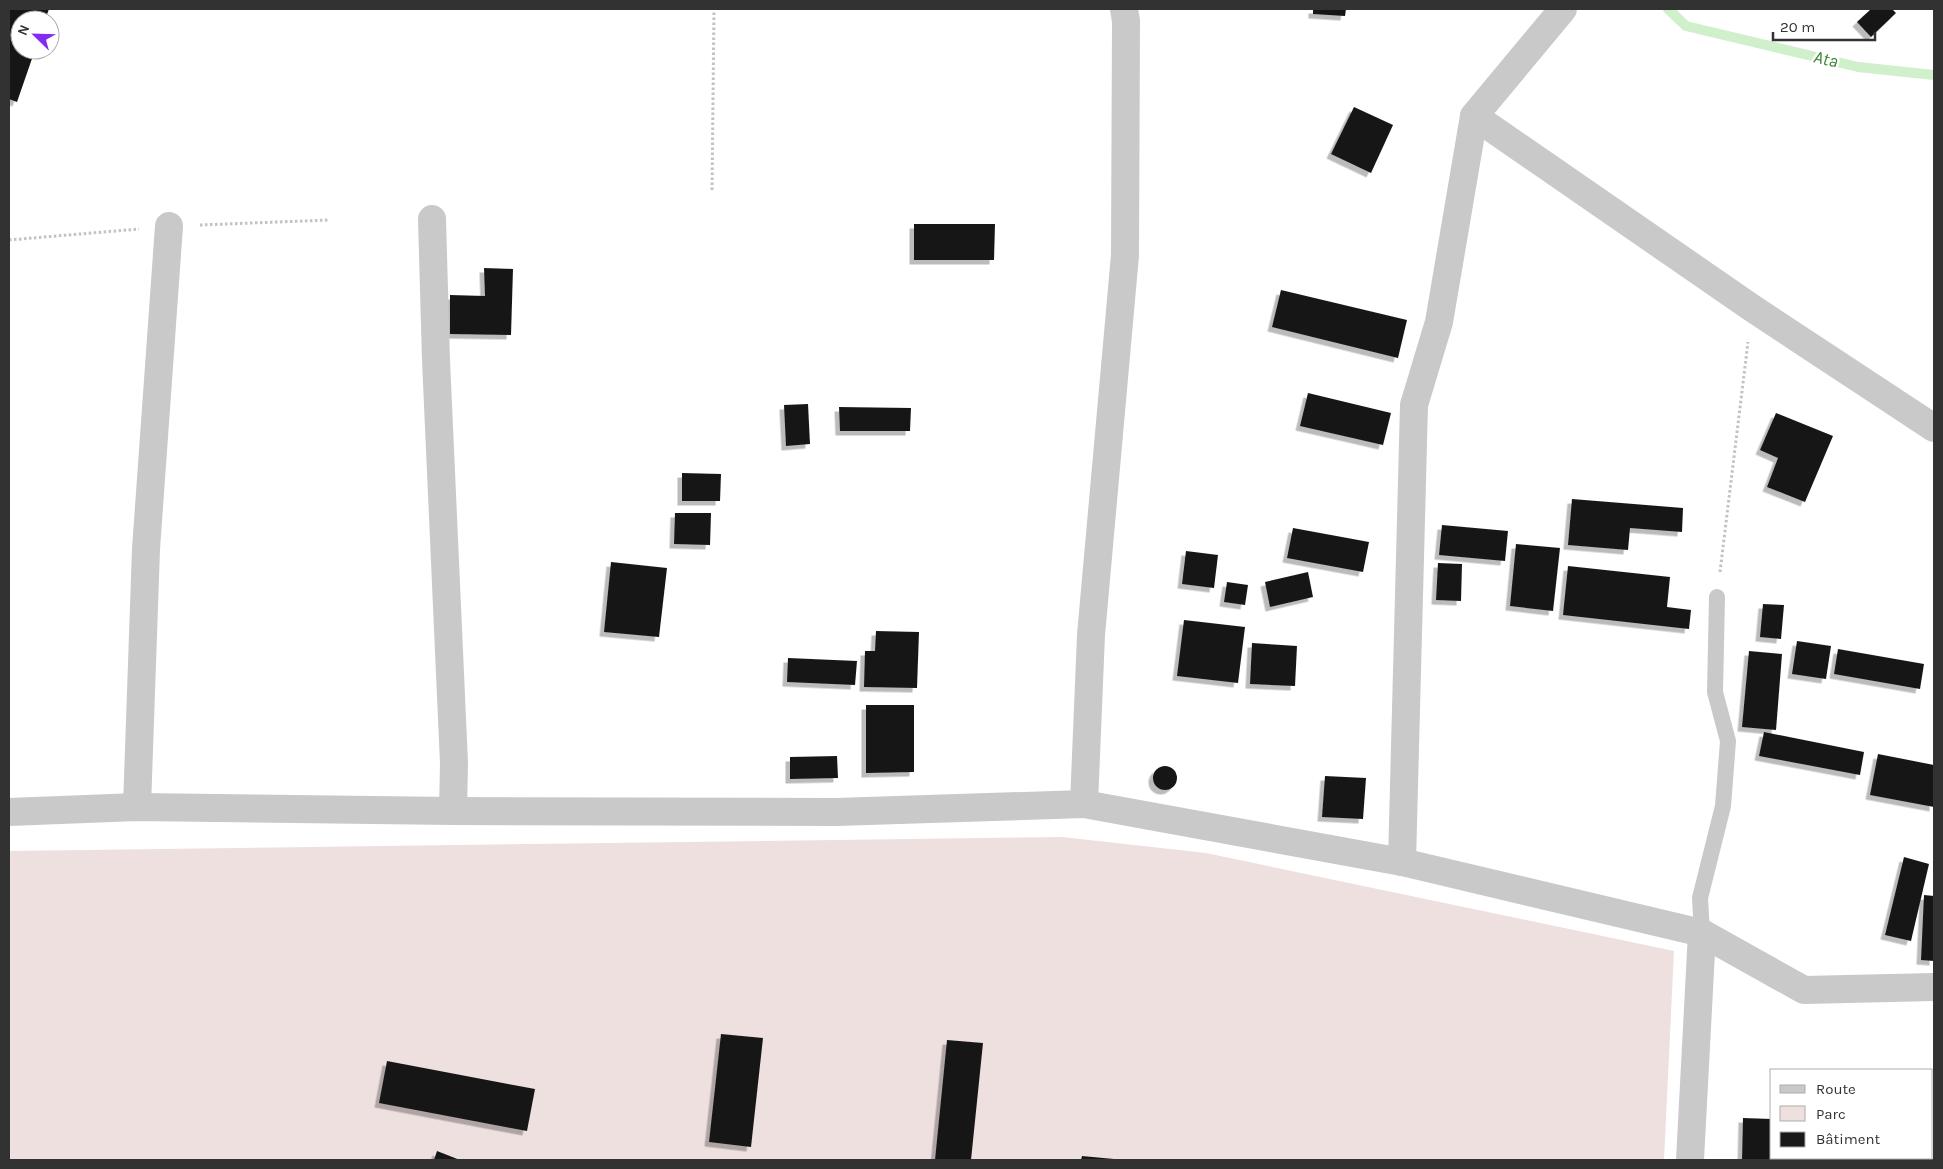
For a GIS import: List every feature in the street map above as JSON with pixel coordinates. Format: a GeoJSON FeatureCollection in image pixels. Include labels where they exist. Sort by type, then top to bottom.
{"type":"FeatureCollection","features":[{"type":"Feature","properties":{"kind":"street"},"geometry":{"type":"LineString","coordinates":[[1084,804],[1091,635],[1125,255],[1126,21],[1124,9]]}},
{"type":"Feature","properties":{"kind":"street"},"geometry":{"type":"LineString","coordinates":[[1402,862],[1414,405],[1439,322],[1474,116],[1563,9]]}},
{"type":"Feature","properties":{"kind":"street"},"geometry":{"type":"LineString","coordinates":[[1474,116],[1752,308],[1934,428]]}},
{"type":"Feature","properties":{"kind":"street"},"geometry":{"type":"LineString","coordinates":[[432,219],[454,763],[453,811]]}},
{"type":"Feature","properties":{"kind":"street"},"geometry":{"type":"LineString","coordinates":[[137,807],[146,549],[169,226]]}},
{"type":"Feature","properties":{"kind":"street"},"geometry":{"type":"LineString","coordinates":[[9,812],[137,807],[453,811],[836,812],[1084,804],[1402,862],[1702,933],[1804,990],[1934,987]]}},
{"type":"Feature","properties":{"kind":"street"},"geometry":{"type":"LineString","coordinates":[[1690,1160],[1702,933]]}},
{"type":"Feature","properties":{"kind":"lane"},"geometry":{"type":"LineString","coordinates":[[1702,933],[1700,898],[1723,806],[1728,741],[1715,692],[1717,598]]}},
{"type":"Feature","properties":{"kind":"path"},"geometry":{"type":"LineString","coordinates":[[712,190],[714,9]]}},
{"type":"Feature","properties":{"kind":"path"},"geometry":{"type":"LineString","coordinates":[[1717,598],[1752,308]]}},
{"type":"Feature","properties":{"kind":"green space"},"geometry":{"type":"Polygon","coordinates":[[[1062,837],[1206,853],[1674,951],[1664,1160],[9,1160],[9,851],[1062,837]]]}},
{"type":"Feature","properties":{"kind":"building"},"geometry":{"type":"Polygon","coordinates":[[[9,9],[49,9],[10,10],[10,60],[32,60],[17,102],[9,99],[9,9]]]}},
{"type":"Feature","properties":{"kind":"building"},"geometry":{"type":"Polygon","coordinates":[[[1313,9],[1346,9],[1345,16],[1313,14],[1313,9]]]}},
{"type":"Feature","properties":{"kind":"building"},"geometry":{"type":"Polygon","coordinates":[[[1871,9],[1892,9],[1896,13],[1871,37],[1857,22],[1871,9]]]}},
{"type":"Feature","properties":{"kind":"building"},"geometry":{"type":"Polygon","coordinates":[[[1354,107],[1393,125],[1371,173],[1331,154],[1354,107]]]}},
{"type":"Feature","properties":{"kind":"building"},"geometry":{"type":"Polygon","coordinates":[[[914,224],[995,224],[994,260],[914,260],[914,224]]]}},
{"type":"Feature","properties":{"kind":"building"},"geometry":{"type":"Polygon","coordinates":[[[484,268],[513,269],[511,335],[450,334],[450,295],[485,296],[484,268]]]}},
{"type":"Feature","properties":{"kind":"building"},"geometry":{"type":"Polygon","coordinates":[[[1281,290],[1407,320],[1398,358],[1272,327],[1281,290]]]}},
{"type":"Feature","properties":{"kind":"building"},"geometry":{"type":"Polygon","coordinates":[[[1308,393],[1391,413],[1383,445],[1300,426],[1308,393]]]}},
{"type":"Feature","properties":{"kind":"building"},"geometry":{"type":"Polygon","coordinates":[[[808,404],[810,444],[786,446],[784,405],[808,404]]]}},
{"type":"Feature","properties":{"kind":"building"},"geometry":{"type":"Polygon","coordinates":[[[839,407],[911,408],[910,431],[840,431],[839,407]]]}},
{"type":"Feature","properties":{"kind":"building"},"geometry":{"type":"Polygon","coordinates":[[[1776,413],[1833,436],[1805,502],[1767,487],[1778,458],[1760,450],[1776,413]]]}},
{"type":"Feature","properties":{"kind":"building"},"geometry":{"type":"Polygon","coordinates":[[[682,473],[721,474],[720,501],[682,501],[682,473]]]}},
{"type":"Feature","properties":{"kind":"building"},"geometry":{"type":"Polygon","coordinates":[[[1572,499],[1683,508],[1682,532],[1630,528],[1628,550],[1568,545],[1572,499]]]}},
{"type":"Feature","properties":{"kind":"building"},"geometry":{"type":"Polygon","coordinates":[[[675,513],[711,513],[710,545],[674,544],[675,513]]]}},
{"type":"Feature","properties":{"kind":"building"},"geometry":{"type":"Polygon","coordinates":[[[1442,525],[1508,531],[1505,561],[1439,555],[1442,525]]]}},
{"type":"Feature","properties":{"kind":"building"},"geometry":{"type":"Polygon","coordinates":[[[1293,528],[1369,542],[1363,572],[1287,558],[1293,528]]]}},
{"type":"Feature","properties":{"kind":"building"},"geometry":{"type":"Polygon","coordinates":[[[1516,544],[1560,548],[1553,611],[1510,606],[1516,544]]]}},
{"type":"Feature","properties":{"kind":"building"},"geometry":{"type":"Polygon","coordinates":[[[1186,551],[1218,555],[1214,588],[1182,584],[1186,551]]]}},
{"type":"Feature","properties":{"kind":"building"},"geometry":{"type":"Polygon","coordinates":[[[611,562],[667,568],[659,637],[604,632],[611,562]]]}},
{"type":"Feature","properties":{"kind":"building"},"geometry":{"type":"Polygon","coordinates":[[[1438,563],[1462,564],[1461,601],[1436,600],[1438,563]]]}},
{"type":"Feature","properties":{"kind":"building"},"geometry":{"type":"Polygon","coordinates":[[[1568,566],[1670,577],[1667,607],[1691,610],[1689,629],[1563,615],[1568,566]]]}},
{"type":"Feature","properties":{"kind":"building"},"geometry":{"type":"Polygon","coordinates":[[[1308,572],[1313,597],[1270,607],[1265,582],[1308,572]]]}},
{"type":"Feature","properties":{"kind":"building"},"geometry":{"type":"Polygon","coordinates":[[[1227,582],[1248,585],[1245,605],[1224,602],[1227,582]]]}},
{"type":"Feature","properties":{"kind":"building"},"geometry":{"type":"Polygon","coordinates":[[[1763,604],[1784,605],[1781,639],[1760,637],[1763,604]]]}},
{"type":"Feature","properties":{"kind":"building"},"geometry":{"type":"Polygon","coordinates":[[[1184,620],[1245,627],[1238,683],[1177,676],[1184,620]]]}},
{"type":"Feature","properties":{"kind":"building"},"geometry":{"type":"Polygon","coordinates":[[[876,631],[919,632],[917,688],[864,687],[865,651],[875,651],[876,631]]]}},
{"type":"Feature","properties":{"kind":"building"},"geometry":{"type":"Polygon","coordinates":[[[1797,641],[1831,646],[1826,679],[1792,674],[1797,641]]]}},
{"type":"Feature","properties":{"kind":"building"},"geometry":{"type":"Polygon","coordinates":[[[1252,643],[1297,646],[1295,686],[1250,684],[1252,643]]]}},
{"type":"Feature","properties":{"kind":"building"},"geometry":{"type":"Polygon","coordinates":[[[1838,649],[1924,664],[1920,689],[1834,674],[1838,649]]]}},
{"type":"Feature","properties":{"kind":"building"},"geometry":{"type":"Polygon","coordinates":[[[1749,651],[1782,654],[1776,730],[1742,727],[1749,651]]]}},
{"type":"Feature","properties":{"kind":"building"},"geometry":{"type":"Polygon","coordinates":[[[788,658],[857,661],[855,685],[787,682],[788,658]]]}},
{"type":"Feature","properties":{"kind":"building"},"geometry":{"type":"Polygon","coordinates":[[[866,705],[914,705],[914,772],[866,773],[866,705]]]}},
{"type":"Feature","properties":{"kind":"building"},"geometry":{"type":"Polygon","coordinates":[[[1764,732],[1864,752],[1860,775],[1759,756],[1764,732]]]}},
{"type":"Feature","properties":{"kind":"building"},"geometry":{"type":"Polygon","coordinates":[[[1878,754],[1934,765],[1934,807],[1870,795],[1878,754]]]}},
{"type":"Feature","properties":{"kind":"building"},"geometry":{"type":"Polygon","coordinates":[[[837,756],[838,778],[790,779],[790,757],[837,756]]]}},
{"type":"Feature","properties":{"kind":"building"},"geometry":{"type":"Polygon","coordinates":[[[1165,766],[1174,769],[1177,778],[1174,787],[1165,790],[1156,787],[1153,778],[1156,769],[1165,766]]]}},
{"type":"Feature","properties":{"kind":"building"},"geometry":{"type":"Polygon","coordinates":[[[1325,776],[1366,778],[1363,819],[1322,817],[1325,776]]]}},
{"type":"Feature","properties":{"kind":"building"},"geometry":{"type":"Polygon","coordinates":[[[1904,857],[1929,864],[1911,941],[1885,935],[1904,857]]]}},
{"type":"Feature","properties":{"kind":"building"},"geometry":{"type":"Polygon","coordinates":[[[1924,895],[1934,896],[1934,961],[1921,960],[1924,895]]]}},
{"type":"Feature","properties":{"kind":"building"},"geometry":{"type":"Polygon","coordinates":[[[721,1034],[763,1038],[751,1147],[709,1142],[721,1034]]]}},
{"type":"Feature","properties":{"kind":"building"},"geometry":{"type":"Polygon","coordinates":[[[947,1040],[983,1043],[971,1160],[935,1160],[947,1040]]]}},
{"type":"Feature","properties":{"kind":"building"},"geometry":{"type":"Polygon","coordinates":[[[387,1061],[535,1089],[527,1131],[379,1103],[387,1061]]]}},
{"type":"Feature","properties":{"kind":"building"},"geometry":{"type":"Polygon","coordinates":[[[1743,1118],[1770,1119],[1770,1159],[1807,1159],[1807,1160],[1742,1160],[1743,1118]]]}},
{"type":"Feature","properties":{"kind":"building"},"geometry":{"type":"Polygon","coordinates":[[[437,1151],[460,1160],[434,1160],[437,1151]]]}},
{"type":"Feature","properties":{"kind":"building"},"geometry":{"type":"Polygon","coordinates":[[[1082,1156],[1114,1159],[1114,1160],[1081,1160],[1082,1156]]]}},
{"type":"Feature","properties":{"kind":"waterway","name":"Ata"},"geometry":{"type":"LineString","coordinates":[[1668,9],[1686,26],[1858,67],[1934,75]]}}]}
